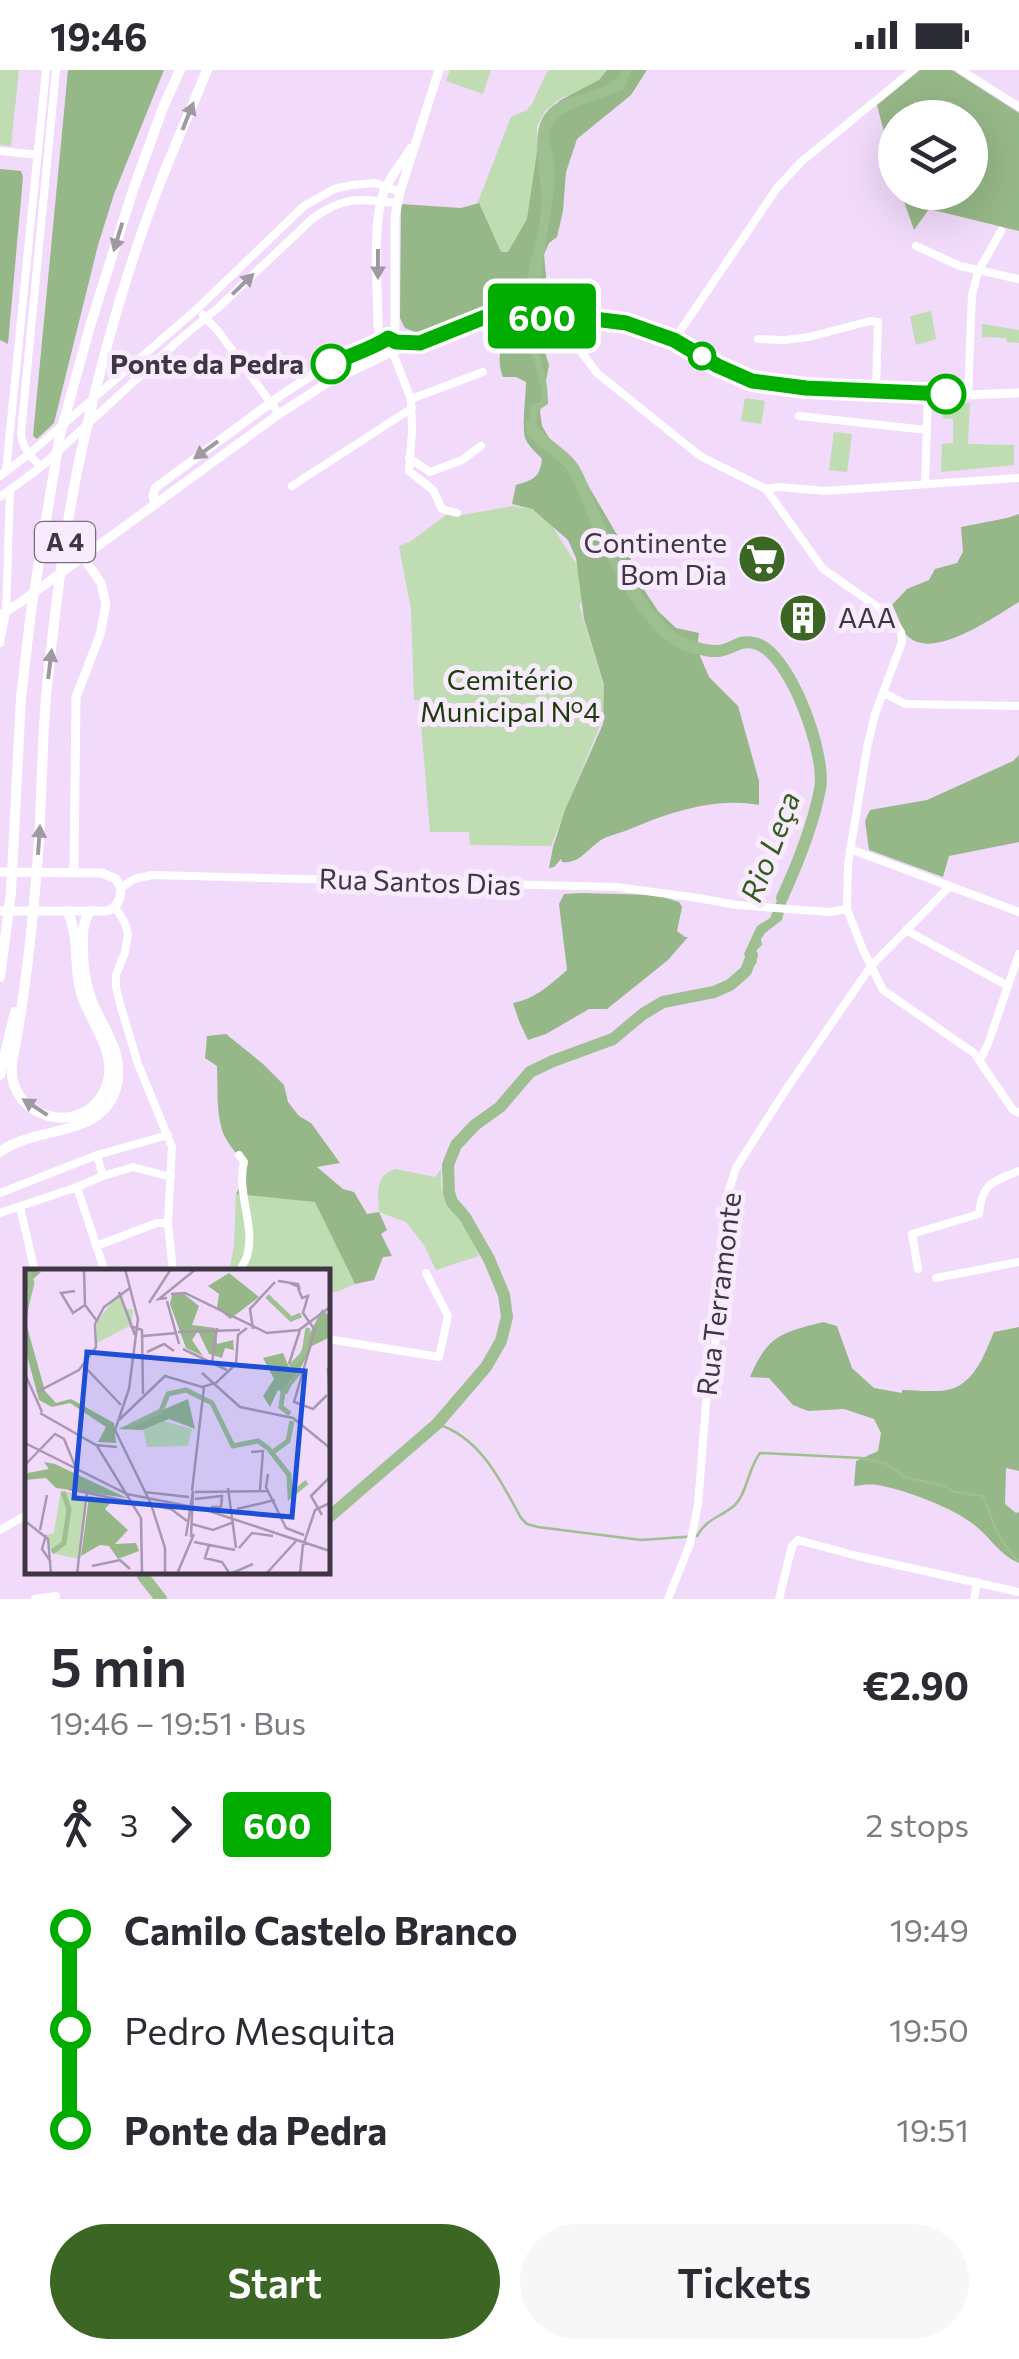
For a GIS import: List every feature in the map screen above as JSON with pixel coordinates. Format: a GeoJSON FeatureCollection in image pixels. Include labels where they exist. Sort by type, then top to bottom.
{"type":"FeatureCollection","features":[{"type":"Feature","properties":{"kind":"highway","name":"A 4"},"geometry":{"type":"LineString","coordinates":[[0,976],[10,892],[21,698],[60,435],[132,190],[180,70]]}},
{"type":"Feature","properties":{"kind":"highway","name":"A 4"},"geometry":{"type":"LineString","coordinates":[[0,1075],[25,972],[38,857],[46,700],[68,521],[84,436],[113,326],[155,197],[207,70]]}},
{"type":"Feature","properties":{"kind":"highway"},"geometry":{"type":"LineString","coordinates":[[25,972],[12,1079],[23,1101],[34,1110],[44,1116],[68,1118],[90,1108],[100,1098],[110,1075],[106,1050],[82,998],[74,930],[63,911]]}},
{"type":"Feature","properties":{"kind":"highway"},"geometry":{"type":"LineString","coordinates":[[0,1152],[21,1139],[83,1124],[112,1099],[119,1073],[117,1055],[91,998],[83,966],[83,923],[90,912]]}},
{"type":"Feature","properties":{"kind":"main road"},"geometry":{"type":"LineString","coordinates":[[393,348],[397,203],[439,70]]}},
{"type":"Feature","properties":{"kind":"main road"},"geometry":{"type":"LineString","coordinates":[[382,342],[378,326],[378,270],[382,202],[386,186],[416,142]]}},
{"type":"Feature","properties":{"kind":"main road"},"geometry":{"type":"LineString","coordinates":[[3,613],[327,383],[393,348],[420,343],[485,317],[511,314],[626,323],[674,340],[752,381],[791,388],[1019,394]]}},
{"type":"Feature","properties":{"kind":"main road"},"geometry":{"type":"LineString","coordinates":[[156,504],[156,488],[317,372],[388,338],[393,348]]}},
{"type":"Feature","properties":{"kind":"main road"},"geometry":{"type":"LineString","coordinates":[[68,872],[76,697],[100,635],[106,604],[100,583],[79,560]]}},
{"type":"Feature","properties":{"kind":"main road"},"geometry":{"type":"LineString","coordinates":[[0,872],[110,876],[121,888],[115,908],[106,911],[0,910]]}},
{"type":"Feature","properties":{"kind":"street"},"geometry":{"type":"LineString","coordinates":[[42,467],[20,433],[43,155],[46,70]]}},
{"type":"Feature","properties":{"kind":"street"},"geometry":{"type":"LineString","coordinates":[[3,474],[56,70]]}},
{"type":"Feature","properties":{"kind":"street"},"geometry":{"type":"LineString","coordinates":[[674,340],[777,188],[800,162],[913,70]]}},
{"type":"Feature","properties":{"kind":"street"},"geometry":{"type":"LineString","coordinates":[[961,70],[1019,106]]}},
{"type":"Feature","properties":{"kind":"street"},"geometry":{"type":"LineString","coordinates":[[0,151],[43,155]]}},
{"type":"Feature","properties":{"kind":"street"},"geometry":{"type":"LineString","coordinates":[[3,474],[197,309],[304,206],[334,189],[375,182],[400,192]]}},
{"type":"Feature","properties":{"kind":"street"},"geometry":{"type":"LineString","coordinates":[[0,497],[42,467],[312,219],[338,204],[362,198],[397,203]]}},
{"type":"Feature","properties":{"kind":"street"},"geometry":{"type":"LineString","coordinates":[[968,394],[972,296],[978,272],[1001,230]]}},
{"type":"Feature","properties":{"kind":"street"},"geometry":{"type":"LineString","coordinates":[[275,233],[285,244]]}},
{"type":"Feature","properties":{"kind":"street"},"geometry":{"type":"LineString","coordinates":[[916,246],[978,272],[1019,279]]}},
{"type":"Feature","properties":{"kind":"street"},"geometry":{"type":"LineString","coordinates":[[197,309],[218,331],[279,414]]}},
{"type":"Feature","properties":{"kind":"street"},"geometry":{"type":"LineString","coordinates":[[564,317],[566,333],[597,373],[700,456],[766,489],[822,569],[890,614],[896,624],[902,642],[875,714],[867,748],[850,849],[847,910],[883,990],[963,1044],[980,1060],[1013,1110],[1019,1113]]}},
{"type":"Feature","properties":{"kind":"street"},"geometry":{"type":"LineString","coordinates":[[758,339],[785,340],[878,322],[876,390]]}},
{"type":"Feature","properties":{"kind":"street"},"geometry":{"type":"LineString","coordinates":[[393,348],[412,404],[409,472],[433,490],[442,509],[457,513]]}},
{"type":"Feature","properties":{"kind":"street"},"geometry":{"type":"LineString","coordinates":[[292,486],[412,404],[483,372]]}},
{"type":"Feature","properties":{"kind":"street"},"geometry":{"type":"LineString","coordinates":[[925,484],[928,393]]}},
{"type":"Feature","properties":{"kind":"street"},"geometry":{"type":"LineString","coordinates":[[800,416],[927,430]]}},
{"type":"Feature","properties":{"kind":"street"},"geometry":{"type":"LineString","coordinates":[[409,458],[430,472],[462,460],[481,446]]}},
{"type":"Feature","properties":{"kind":"street"},"geometry":{"type":"LineString","coordinates":[[766,489],[780,486],[824,492],[1019,478]]}},
{"type":"Feature","properties":{"kind":"street"},"geometry":{"type":"LineString","coordinates":[[0,643],[10,492]]}},
{"type":"Feature","properties":{"kind":"street"},"geometry":{"type":"LineString","coordinates":[[884,694],[905,704],[1019,706]]}},
{"type":"Feature","properties":{"kind":"street"},"geometry":{"type":"LineString","coordinates":[[850,849],[1019,912]]}},
{"type":"Feature","properties":{"kind":"street","name":"Rua Santos Dias"},"geometry":{"type":"LineString","coordinates":[[121,888],[152,875],[386,880],[616,888],[736,906],[847,910]]}},
{"type":"Feature","properties":{"kind":"street","name":"Rua Terramonte"},"geometry":{"type":"LineString","coordinates":[[668,1599],[690,1544],[698,1505],[706,1404],[728,1266],[729,1190],[736,1168],[870,966],[949,887]]}},
{"type":"Feature","properties":{"kind":"street"},"geometry":{"type":"LineString","coordinates":[[115,908],[128,934],[116,987],[138,1064],[173,1152],[168,1223],[173,1269]]}},
{"type":"Feature","properties":{"kind":"street"},"geometry":{"type":"LineString","coordinates":[[906,930],[1008,986]]}},
{"type":"Feature","properties":{"kind":"street"},"geometry":{"type":"LineString","coordinates":[[980,1060],[1019,954]]}},
{"type":"Feature","properties":{"kind":"street"},"geometry":{"type":"LineString","coordinates":[[0,1193],[96,1156],[168,1135]]}},
{"type":"Feature","properties":{"kind":"street"},"geometry":{"type":"LineString","coordinates":[[239,1155],[244,1162],[240,1175],[248,1235],[248,1255],[241,1269]]}},
{"type":"Feature","properties":{"kind":"street"},"geometry":{"type":"LineString","coordinates":[[96,1156],[103,1176]]}},
{"type":"Feature","properties":{"kind":"street"},"geometry":{"type":"LineString","coordinates":[[0,1214],[133,1167],[171,1177]]}},
{"type":"Feature","properties":{"kind":"street"},"geometry":{"type":"LineString","coordinates":[[918,1269],[912,1234],[979,1214],[984,1190],[990,1183],[1019,1171]]}},
{"type":"Feature","properties":{"kind":"street"},"geometry":{"type":"LineString","coordinates":[[77,1188],[105,1269]]}},
{"type":"Feature","properties":{"kind":"street"},"geometry":{"type":"LineString","coordinates":[[20,1207],[34,1269]]}},
{"type":"Feature","properties":{"kind":"street"},"geometry":{"type":"LineString","coordinates":[[96,1246],[157,1223],[168,1223]]}},
{"type":"Feature","properties":{"kind":"street"},"geometry":{"type":"LineString","coordinates":[[936,1278],[1019,1262]]}},
{"type":"Feature","properties":{"kind":"street"},"geometry":{"type":"LineString","coordinates":[[330,1339],[442,1358],[448,1316],[426,1273]]}},
{"type":"Feature","properties":{"kind":"street"},"geometry":{"type":"LineString","coordinates":[[0,1530],[25,1516]]}},
{"type":"Feature","properties":{"kind":"street"},"geometry":{"type":"LineString","coordinates":[[779,1599],[792,1546],[798,1540],[1019,1592]]}},
{"type":"Feature","properties":{"kind":"street"},"geometry":{"type":"LineString","coordinates":[[974,1599],[977,1582]]}},
{"type":"Feature","properties":{"kind":"street"},"geometry":{"type":"LineString","coordinates":[[35,1599],[56,1596]]}},
{"type":"Feature","properties":{"kind":"green space"},"geometry":{"type":"Polygon","coordinates":[[[0,70],[19,70],[11,146],[0,145],[0,70]]]}},
{"type":"Feature","properties":{"kind":"green space"},"geometry":{"type":"Polygon","coordinates":[[[450,70],[491,70],[483,94],[446,81],[450,70]]]}},
{"type":"Feature","properties":{"kind":"green space"},"geometry":{"type":"Polygon","coordinates":[[[548,70],[619,70],[607,84],[561,98],[545,111],[537,126],[538,199],[522,309],[488,309],[465,318],[458,316],[476,207],[511,117],[532,104],[548,70]]]}},
{"type":"Feature","properties":{"kind":"green space"},"geometry":{"type":"Polygon","coordinates":[[[931,311],[936,339],[916,345],[910,316],[931,311]]]}},
{"type":"Feature","properties":{"kind":"green space"},"geometry":{"type":"Polygon","coordinates":[[[982,324],[1019,330],[1019,343],[982,337],[982,324]]]}},
{"type":"Feature","properties":{"kind":"green space"},"geometry":{"type":"Polygon","coordinates":[[[745,398],[765,401],[761,424],[741,421],[745,398]]]}},
{"type":"Feature","properties":{"kind":"green space"},"geometry":{"type":"Polygon","coordinates":[[[944,403],[970,403],[968,444],[1014,445],[1014,465],[941,472],[942,444],[953,443],[953,419],[943,418],[944,403]]]}},
{"type":"Feature","properties":{"kind":"green space"},"geometry":{"type":"Polygon","coordinates":[[[834,432],[852,434],[847,472],[829,470],[834,432]]]}},
{"type":"Feature","properties":{"kind":"green space","name":"Cemitério Municipal Nº4"},"geometry":{"type":"Polygon","coordinates":[[[513,506],[531,509],[552,526],[594,592],[579,605],[609,703],[551,846],[470,845],[469,832],[430,832],[419,700],[414,700],[411,610],[399,546],[446,515],[513,506]]]}},
{"type":"Feature","properties":{"kind":"green space"},"geometry":{"type":"Polygon","coordinates":[[[396,1169],[435,1177],[441,1169],[441,1186],[447,1202],[479,1256],[436,1270],[424,1245],[406,1222],[379,1212],[381,1180],[396,1169]]]}},
{"type":"Feature","properties":{"kind":"green space"},"geometry":{"type":"Polygon","coordinates":[[[236,1194],[315,1201],[355,1284],[330,1293],[330,1269],[230,1266],[236,1194]]]}},
{"type":"Feature","properties":{"kind":"shaded area"},"geometry":{"type":"Polygon","coordinates":[[[68,70],[164,70],[114,194],[98,245],[54,423],[37,439],[33,436],[68,70]]]}},
{"type":"Feature","properties":{"kind":"shaded area"},"geometry":{"type":"Polygon","coordinates":[[[607,70],[647,70],[631,95],[577,139],[566,172],[557,237],[544,254],[542,301],[530,306],[498,305],[420,334],[405,328],[400,318],[401,204],[461,208],[479,203],[501,252],[508,252],[527,219],[538,145],[547,123],[559,101],[599,80],[607,70]]]}},
{"type":"Feature","properties":{"kind":"shaded area"},"geometry":{"type":"Polygon","coordinates":[[[622,70],[631,70],[624,89],[565,113],[550,130],[554,189],[534,322],[548,404],[537,411],[536,427],[541,430],[537,441],[527,434],[531,404],[541,402],[541,391],[524,330],[523,305],[541,206],[537,146],[540,123],[553,106],[606,85],[622,70]]]}},
{"type":"Feature","properties":{"kind":"shaded area"},"geometry":{"type":"Polygon","coordinates":[[[920,70],[952,70],[1019,113],[1019,231],[933,210],[988,210],[988,100],[883,100],[920,70]]]}},
{"type":"Feature","properties":{"kind":"shaded area"},"geometry":{"type":"Polygon","coordinates":[[[0,169],[21,171],[23,177],[8,344],[0,340],[0,169]]]}},
{"type":"Feature","properties":{"kind":"shaded area"},"geometry":{"type":"Polygon","coordinates":[[[907,210],[928,210],[914,230],[907,210]]]}},
{"type":"Feature","properties":{"kind":"shaded area"},"geometry":{"type":"Polygon","coordinates":[[[524,330],[541,340],[549,365],[540,412],[542,426],[558,453],[585,480],[658,611],[676,628],[699,633],[697,649],[709,677],[738,706],[759,781],[759,805],[726,803],[677,812],[608,837],[579,858],[568,862],[561,859],[549,868],[565,810],[603,724],[604,685],[584,619],[576,558],[568,540],[532,509],[512,504],[516,485],[535,477],[542,459],[525,435],[526,382],[503,377],[500,366],[504,335],[524,330]]]}},
{"type":"Feature","properties":{"kind":"shaded area"},"geometry":{"type":"Polygon","coordinates":[[[1019,514],[1019,602],[945,641],[930,644],[905,633],[892,605],[907,589],[929,580],[935,569],[957,563],[963,552],[961,527],[1019,514]]]}},
{"type":"Feature","properties":{"kind":"shaded area"},"geometry":{"type":"Polygon","coordinates":[[[1019,755],[1019,842],[949,856],[943,877],[869,850],[865,821],[870,810],[927,800],[1019,755]]]}},
{"type":"Feature","properties":{"kind":"shaded area"},"geometry":{"type":"Polygon","coordinates":[[[784,883],[791,884],[782,920],[765,933],[762,945],[754,953],[757,962],[750,971],[745,969],[748,961],[744,954],[757,926],[770,918],[784,883]]]}},
{"type":"Feature","properties":{"kind":"shaded area"},"geometry":{"type":"Polygon","coordinates":[[[564,894],[656,895],[679,902],[682,907],[677,931],[688,937],[668,960],[607,1009],[589,1009],[528,1040],[513,1003],[536,994],[567,970],[559,904],[564,894]]]}},
{"type":"Feature","properties":{"kind":"shaded area"},"geometry":{"type":"Polygon","coordinates":[[[226,1034],[284,1085],[288,1102],[311,1123],[340,1163],[317,1167],[343,1189],[354,1192],[367,1214],[379,1212],[387,1230],[381,1234],[392,1256],[383,1257],[374,1280],[355,1284],[315,1202],[236,1194],[242,1183],[243,1166],[222,1130],[217,1066],[205,1058],[207,1036],[226,1034]]]}},
{"type":"Feature","properties":{"kind":"shaded area"},"geometry":{"type":"Polygon","coordinates":[[[823,1322],[837,1326],[852,1368],[874,1388],[902,1393],[946,1390],[959,1385],[978,1366],[994,1332],[1019,1327],[1019,1471],[1006,1468],[1005,1504],[1019,1512],[1019,1563],[969,1521],[945,1507],[889,1488],[854,1486],[856,1461],[878,1451],[881,1433],[874,1419],[844,1409],[808,1411],[793,1405],[769,1378],[750,1377],[763,1352],[777,1338],[823,1322]]]}},
{"type":"Feature","properties":{"kind":"waterway","name":"Rio Leça"},"geometry":{"type":"LineString","coordinates":[[531,426],[573,468],[619,566],[662,628],[695,648],[718,651],[744,642],[754,643],[767,650],[793,684],[812,731],[821,774],[813,817],[782,898]]}},
{"type":"Feature","properties":{"kind":"waterway","name":"Rio Leça"},"geometry":{"type":"LineString","coordinates":[[330,1516],[437,1424],[486,1367],[501,1341],[507,1317],[504,1295],[489,1259],[449,1193],[448,1165],[456,1145],[500,1107],[530,1072],[613,1039],[663,1002],[730,985],[746,971],[752,955]]}},
{"type":"Feature","properties":{"kind":"waterway"},"geometry":{"type":"LineString","coordinates":[[437,1424],[452,1430],[477,1450],[497,1475],[521,1518],[538,1527],[641,1540],[697,1536],[705,1525],[739,1500],[760,1453],[861,1458],[885,1463],[905,1477],[983,1496],[1001,1539],[1019,1561]]}},
{"type":"Feature","properties":{"kind":"waterway","name":"Rio Leça"},"geometry":{"type":"LineString","coordinates":[[143,1574],[161,1599]]}},
{"type":"Feature","properties":{"kind":"bus line","name":"600"},"geometry":{"type":"LineString","coordinates":[[331,364],[384,339],[420,343],[485,317],[511,314],[586,318],[637,326],[674,340],[736,375],[772,385],[946,394]]}},
{"type":"Feature","properties":{"kind":"place","name":"Ponte da Pedra"},"geometry":{"type":"Point","coordinates":[331,364]}},
{"type":"Feature","properties":{"kind":"place","name":"Continente Bom Dia"},"geometry":{"type":"Point","coordinates":[762,559]}},
{"type":"Feature","properties":{"kind":"place","name":"AAA"},"geometry":{"type":"Point","coordinates":[803,618]}}]}
